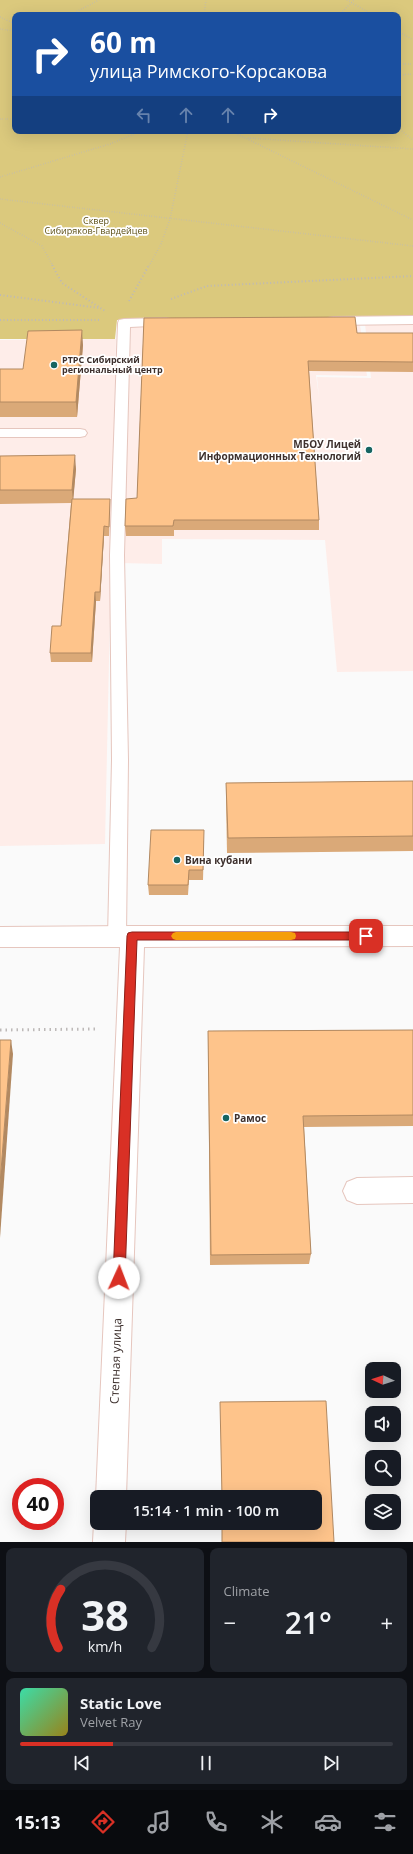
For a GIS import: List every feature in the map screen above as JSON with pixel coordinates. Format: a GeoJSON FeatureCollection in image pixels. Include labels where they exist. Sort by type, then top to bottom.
{"type":"FeatureCollection","features":[{"type":"Feature","properties":{"kind":"street"},"geometry":{"type":"LineString","coordinates":[[0,937],[413,936]]}},
{"type":"Feature","properties":{"kind":"street","name":"Степная улица"},"geometry":{"type":"LineString","coordinates":[[111,1490],[129,1028],[124,937]]}},
{"type":"Feature","properties":{"kind":"street"},"geometry":{"type":"LineString","coordinates":[[357,1191],[413,1190]]}},
{"type":"Feature","properties":{"kind":"street"},"geometry":{"type":"LineString","coordinates":[[109,1542],[110,1530]]}},
{"type":"Feature","properties":{"kind":"lane"},"geometry":{"type":"LineString","coordinates":[[319,321],[413,320]]}},
{"type":"Feature","properties":{"kind":"lane"},"geometry":{"type":"LineString","coordinates":[[124,937],[117,555],[124,323],[178,322]]}},
{"type":"Feature","properties":{"kind":"lane"},"geometry":{"type":"LineString","coordinates":[[0,433],[80,433]]}},
{"type":"Feature","properties":{"kind":"path"},"geometry":{"type":"LineString","coordinates":[[76,12],[99,0]]}},
{"type":"Feature","properties":{"kind":"path"},"geometry":{"type":"LineString","coordinates":[[204,12],[206,0]]}},
{"type":"Feature","properties":{"kind":"path"},"geometry":{"type":"LineString","coordinates":[[347,0],[368,12]]}},
{"type":"Feature","properties":{"kind":"path"},"geometry":{"type":"LineString","coordinates":[[342,12],[354,0]]}},
{"type":"Feature","properties":{"kind":"path"},"geometry":{"type":"LineString","coordinates":[[0,17],[12,23]]}},
{"type":"Feature","properties":{"kind":"path"},"geometry":{"type":"LineString","coordinates":[[0,29],[12,31]]}},
{"type":"Feature","properties":{"kind":"path"},"geometry":{"type":"LineString","coordinates":[[401,33],[413,40]]}},
{"type":"Feature","properties":{"kind":"path"},"geometry":{"type":"LineString","coordinates":[[401,64],[413,64]]}},
{"type":"Feature","properties":{"kind":"path"},"geometry":{"type":"LineString","coordinates":[[401,75],[413,74]]}},
{"type":"Feature","properties":{"kind":"path"},"geometry":{"type":"LineString","coordinates":[[0,119],[12,119]]}},
{"type":"Feature","properties":{"kind":"path"},"geometry":{"type":"LineString","coordinates":[[401,130],[413,140]]}},
{"type":"Feature","properties":{"kind":"path"},"geometry":{"type":"LineString","coordinates":[[0,177],[110,144],[135,134]]}},
{"type":"Feature","properties":{"kind":"path"},"geometry":{"type":"LineString","coordinates":[[126,306],[161,244],[170,219],[187,134]]}},
{"type":"Feature","properties":{"kind":"path"},"geometry":{"type":"LineString","coordinates":[[237,134],[413,220]]}},
{"type":"Feature","properties":{"kind":"path"},"geometry":{"type":"LineString","coordinates":[[246,138],[413,149]]}},
{"type":"Feature","properties":{"kind":"path"},"geometry":{"type":"LineString","coordinates":[[0,199],[413,246]]}},
{"type":"Feature","properties":{"kind":"path"},"geometry":{"type":"LineString","coordinates":[[0,223],[42,246],[62,283],[106,312]]}},
{"type":"Feature","properties":{"kind":"path"},"geometry":{"type":"LineString","coordinates":[[165,301],[207,286],[413,276]]}},
{"type":"Feature","properties":{"kind":"path"},"geometry":{"type":"LineString","coordinates":[[0,295],[100,308]]}},
{"type":"Feature","properties":{"kind":"path"},"geometry":{"type":"LineString","coordinates":[[0,320],[101,320]]}},
{"type":"Feature","properties":{"kind":"path"},"geometry":{"type":"LineString","coordinates":[[0,1030],[129,1028]]}},
{"type":"Feature","properties":{"kind":"shaded area"},"geometry":{"type":"Polygon","coordinates":[[[365,324],[413,324],[413,671],[337,672],[325,540],[162,539],[162,564],[120,563],[131,326],[360,325],[367,376],[316,375],[319,397],[317,377],[371,378],[365,324]]]}},
{"type":"Feature","properties":{"kind":"shaded area"},"geometry":{"type":"Polygon","coordinates":[[[116,339],[105,844],[0,846],[0,340],[116,339]]]}},
{"type":"Feature","properties":{"kind":"green space","name":"Сквер Сибиряков-Гвардейцев"},"geometry":{"type":"Polygon","coordinates":[[[0,0],[413,0],[413,317],[117,320],[115,339],[0,339],[0,0]]]}},
{"type":"Feature","properties":{"kind":"building"},"geometry":{"type":"Polygon","coordinates":[[[355,317],[357,333],[413,333],[413,362],[308,361],[319,520],[174,520],[173,526],[125,526],[126,499],[137,498],[144,318],[355,317]]]}},
{"type":"Feature","properties":{"kind":"building","name":"РТРС Сибирский региональный центр"},"geometry":{"type":"Polygon","coordinates":[[[82,330],[76,402],[0,402],[0,369],[23,369],[28,331],[82,330]]]}},
{"type":"Feature","properties":{"kind":"building"},"geometry":{"type":"Polygon","coordinates":[[[75,455],[72,490],[0,490],[0,456],[75,455]]]}},
{"type":"Feature","properties":{"kind":"building"},"geometry":{"type":"Polygon","coordinates":[[[72,499],[110,499],[109,527],[104,526],[100,592],[95,592],[91,653],[50,653],[52,626],[61,626],[72,499]]]}},
{"type":"Feature","properties":{"kind":"building"},"geometry":{"type":"Polygon","coordinates":[[[413,781],[413,836],[228,838],[226,783],[413,781]]]}},
{"type":"Feature","properties":{"kind":"building","name":"Вина кубани"},"geometry":{"type":"Polygon","coordinates":[[[151,830],[204,830],[203,870],[189,870],[188,885],[148,885],[151,830]]]}},
{"type":"Feature","properties":{"kind":"building"},"geometry":{"type":"Polygon","coordinates":[[[413,1030],[413,1115],[303,1116],[311,1254],[211,1255],[208,1031],[413,1030]]]}},
{"type":"Feature","properties":{"kind":"building"},"geometry":{"type":"Polygon","coordinates":[[[0,1040],[11,1040],[0,1184],[0,1040]]]}},
{"type":"Feature","properties":{"kind":"building"},"geometry":{"type":"Polygon","coordinates":[[[326,1401],[334,1542],[222,1542],[222,1530],[322,1530],[322,1490],[222,1490],[220,1402],[326,1401]]]}},
{"type":"Feature","properties":{"kind":"slow traffic"},"geometry":{"type":"LineString","coordinates":[[176,936],[291,936]]}},
{"type":"Feature","properties":{"kind":"place","name":"РТРС Сибирский региональный центр"},"geometry":{"type":"Point","coordinates":[54,365]}},
{"type":"Feature","properties":{"kind":"place","name":"МБОУ Лицей Информационных Технологий"},"geometry":{"type":"Point","coordinates":[369,450]}},
{"type":"Feature","properties":{"kind":"place","name":"Вина кубани"},"geometry":{"type":"Point","coordinates":[177,860]}},
{"type":"Feature","properties":{"kind":"place","name":"Рамос"},"geometry":{"type":"Point","coordinates":[226,1118]}},
{"type":"Feature","properties":{"kind":"route"},"geometry":{"type":"LineString","coordinates":[[119,1278],[132,936],[366,936]]}}]}
